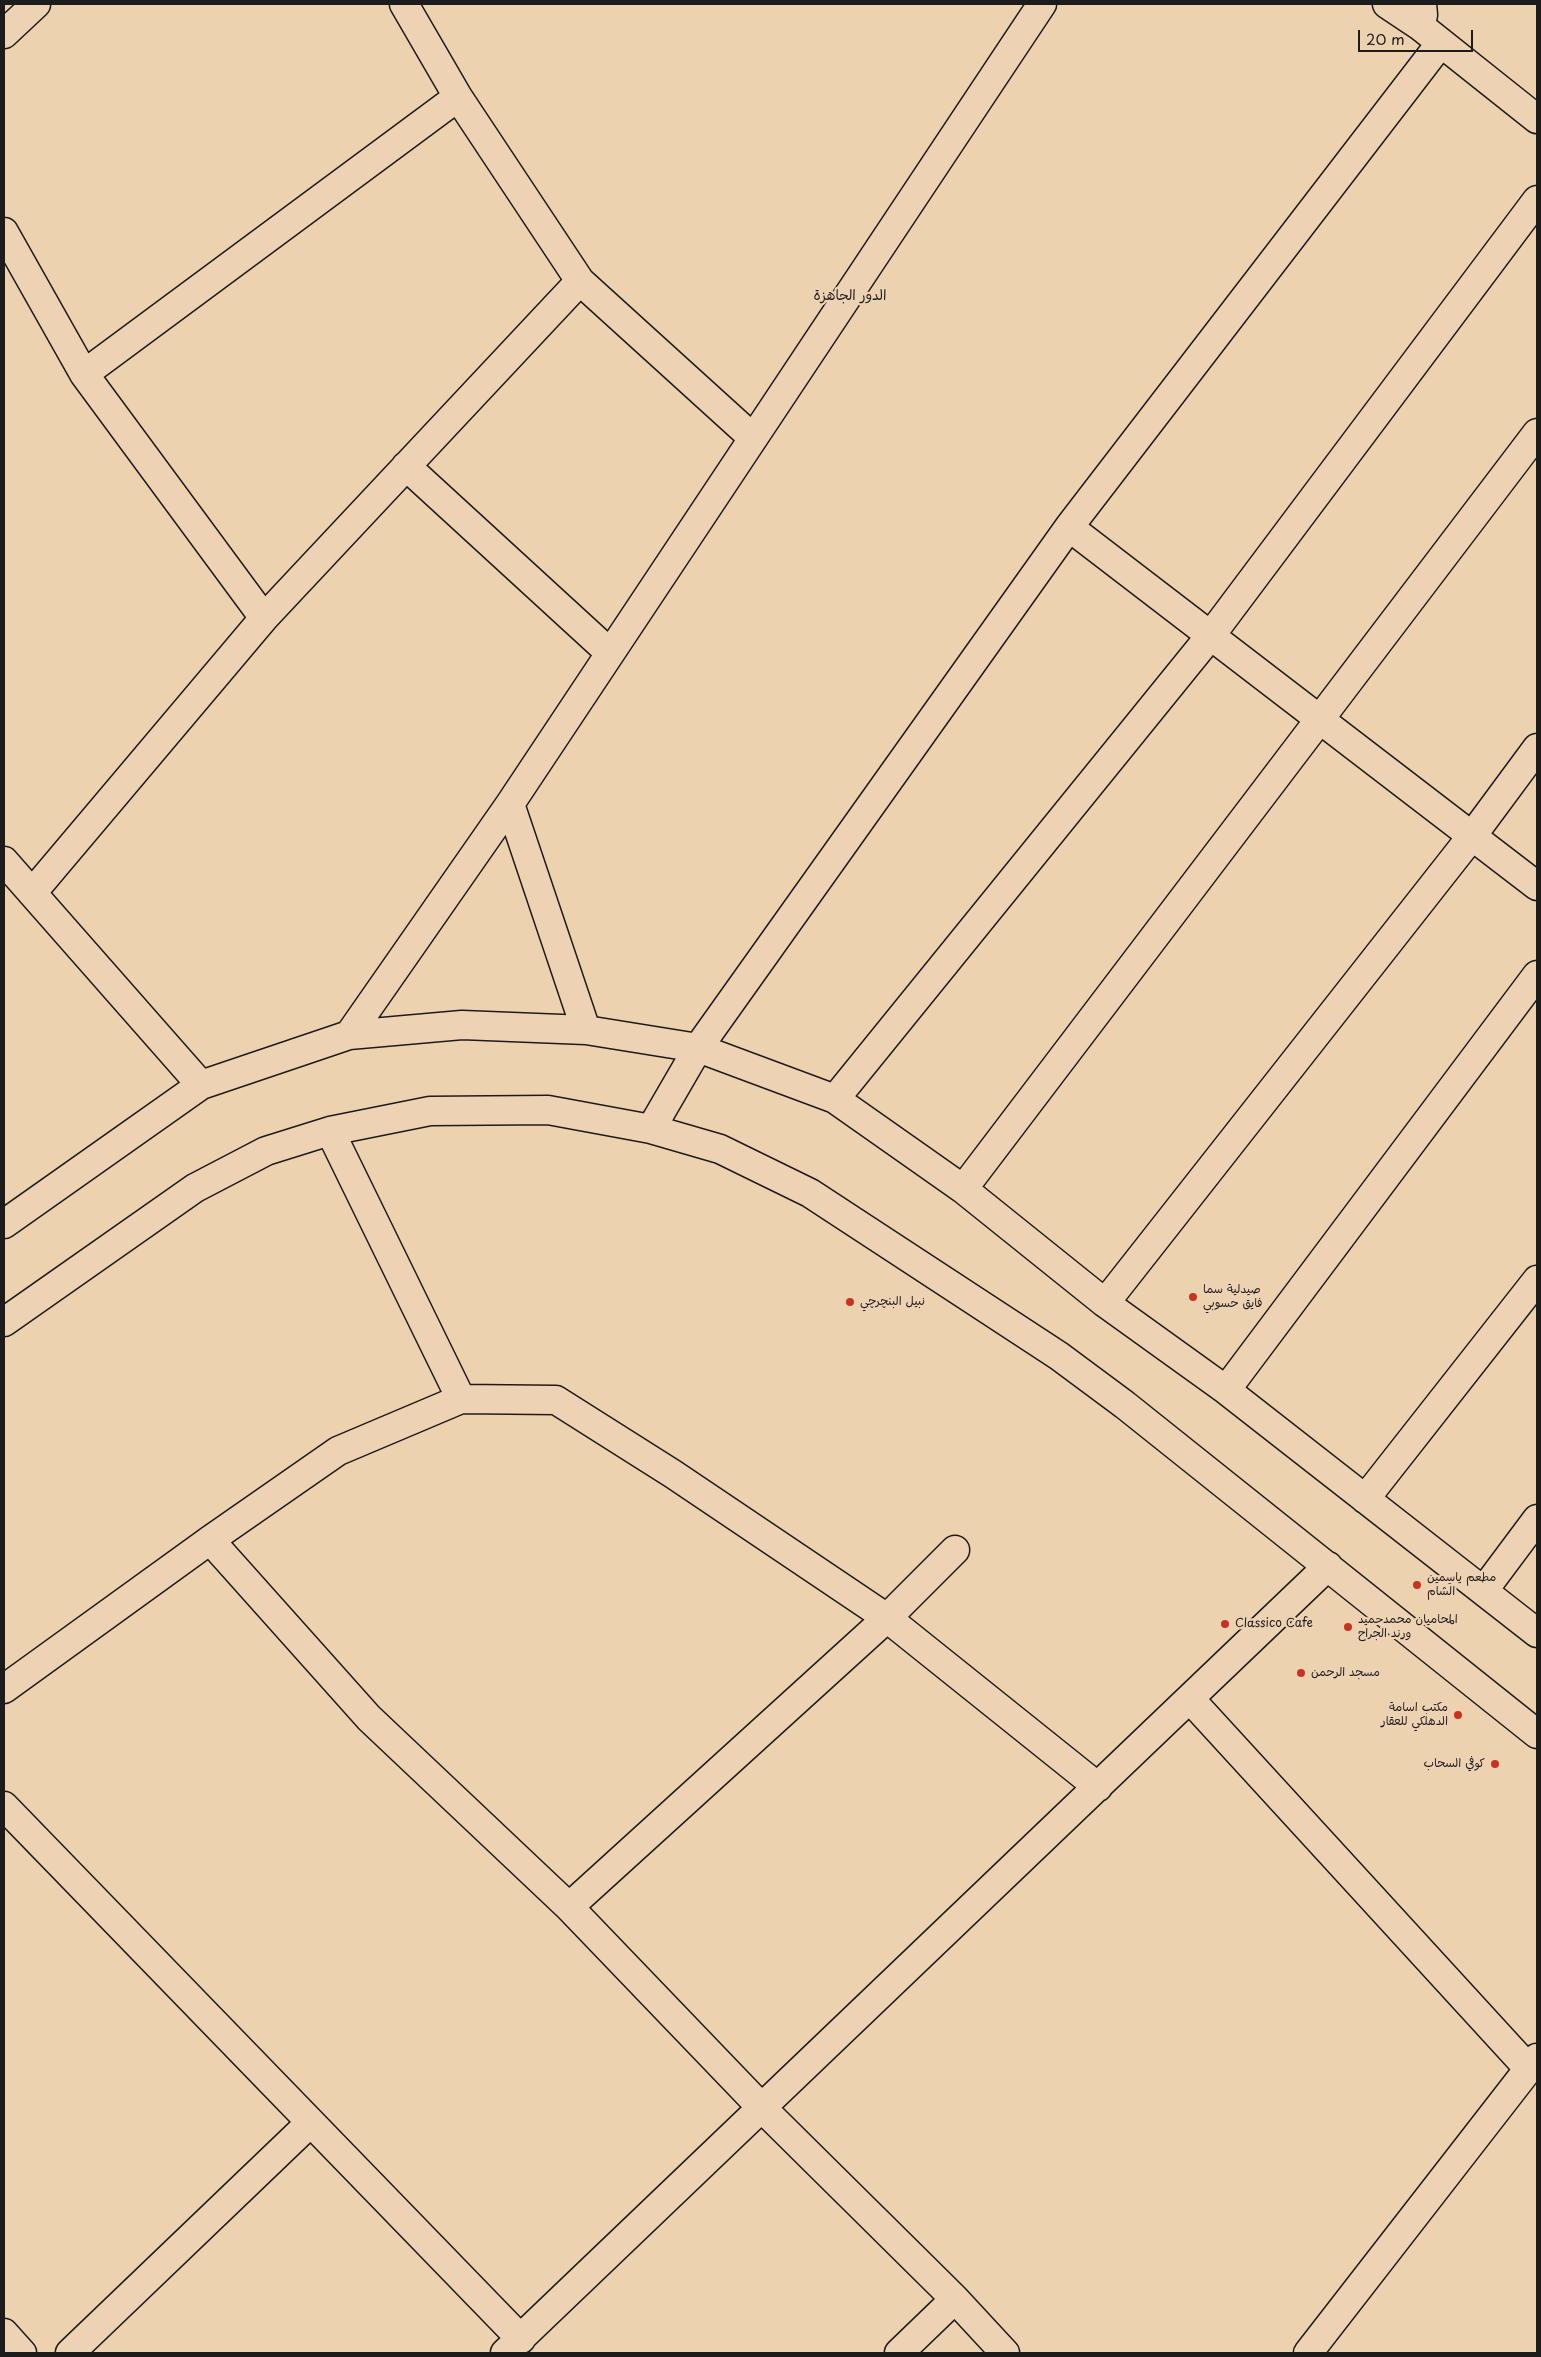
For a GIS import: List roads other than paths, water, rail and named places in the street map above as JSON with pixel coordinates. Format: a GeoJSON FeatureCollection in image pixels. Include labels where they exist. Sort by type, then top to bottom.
{"type":"FeatureCollection","features":[{"type":"Feature","properties":{"kind":"street"},"geometry":{"type":"LineString","coordinates":[[4,34],[36,4]]}},
{"type":"Feature","properties":{"kind":"street"},"geometry":{"type":"LineString","coordinates":[[404,4],[458,96],[580,281],[753,438]]}},
{"type":"Feature","properties":{"kind":"street"},"geometry":{"type":"LineString","coordinates":[[348,1035],[510,804],[1042,4]]}},
{"type":"Feature","properties":{"kind":"street"},"geometry":{"type":"LineString","coordinates":[[1387,4],[1421,15],[1440,44],[1537,119]]}},
{"type":"Feature","properties":{"kind":"street"},"geometry":{"type":"LineString","coordinates":[[651,1129],[698,1048],[1069,526],[1440,44]]}},
{"type":"Feature","properties":{"kind":"street"},"geometry":{"type":"LineString","coordinates":[[84,374],[458,96]]}},
{"type":"Feature","properties":{"kind":"street"},"geometry":{"type":"LineString","coordinates":[[835,1099],[1211,635],[1537,200]]}},
{"type":"Feature","properties":{"kind":"street"},"geometry":{"type":"LineString","coordinates":[[4,232],[84,374],[264,618]]}},
{"type":"Feature","properties":{"kind":"street"},"geometry":{"type":"LineString","coordinates":[[32,893],[264,618],[580,281]]}},
{"type":"Feature","properties":{"kind":"street"},"geometry":{"type":"LineString","coordinates":[[964,1189],[1537,433]]}},
{"type":"Feature","properties":{"kind":"street"},"geometry":{"type":"LineString","coordinates":[[406,466],[610,653]]}},
{"type":"Feature","properties":{"kind":"street"},"geometry":{"type":"LineString","coordinates":[[1069,526],[1537,886]]}},
{"type":"Feature","properties":{"kind":"street"},"geometry":{"type":"LineString","coordinates":[[1105,1303],[1472,836],[1537,748]]}},
{"type":"Feature","properties":{"kind":"street"},"geometry":{"type":"LineString","coordinates":[[510,804],[586,1030]]}},
{"type":"Feature","properties":{"kind":"street"},"geometry":{"type":"LineString","coordinates":[[4,861],[201,1085]]}},
{"type":"Feature","properties":{"kind":"street"},"geometry":{"type":"LineString","coordinates":[[1226,1390],[1537,975]]}},
{"type":"Feature","properties":{"kind":"street"},"geometry":{"type":"LineString","coordinates":[[4,1224],[201,1085],[348,1035],[462,1025],[586,1030],[698,1048],[835,1099],[964,1189],[1105,1303],[1226,1390],[1537,1633]]}},
{"type":"Feature","properties":{"kind":"street"},"geometry":{"type":"LineString","coordinates":[[4,1322],[195,1188],[266,1151],[330,1131],[430,1110],[548,1110],[651,1129],[720,1149],[818,1199],[1059,1356],[1125,1405],[1537,1734]]}},
{"type":"Feature","properties":{"kind":"street"},"geometry":{"type":"LineString","coordinates":[[330,1131],[461,1399]]}},
{"type":"Feature","properties":{"kind":"street"},"geometry":{"type":"LineString","coordinates":[[1365,1499],[1537,1280]]}},
{"type":"Feature","properties":{"kind":"street"},"geometry":{"type":"LineString","coordinates":[[4,1690],[210,1540],[338,1451],[461,1399],[556,1400],[673,1474],[887,1618],[1098,1787]]}},
{"type":"Feature","properties":{"kind":"street"},"geometry":{"type":"LineString","coordinates":[[1484,1590],[1537,1519]]}},
{"type":"Feature","properties":{"kind":"street"},"geometry":{"type":"LineString","coordinates":[[210,1540],[369,1718],[569,1907],[762,2108],[955,2299],[1005,2353]]}},
{"type":"Feature","properties":{"kind":"street"},"geometry":{"type":"LineString","coordinates":[[569,1907],[887,1618],[955,1550]]}},
{"type":"Feature","properties":{"kind":"street"},"geometry":{"type":"LineString","coordinates":[[4,1806],[310,2123],[513,2346],[1328,1566]]}},
{"type":"Feature","properties":{"kind":"street"},"geometry":{"type":"LineString","coordinates":[[1190,1699],[1533,2064],[1308,2353]]}},
{"type":"Feature","properties":{"kind":"street"},"geometry":{"type":"LineString","coordinates":[[70,2353],[310,2123]]}},
{"type":"Feature","properties":{"kind":"street"},"geometry":{"type":"LineString","coordinates":[[899,2353],[955,2299]]}},
{"type":"Feature","properties":{"kind":"street"},"geometry":{"type":"LineString","coordinates":[[4,2334],[22,2353]]}},
{"type":"Feature","properties":{"kind":"place","name":"صيدلية سما فايق حسوبي"},"geometry":{"type":"Point","coordinates":[1193,1297]}},
{"type":"Feature","properties":{"kind":"place","name":"نبيل البنچرچي"},"geometry":{"type":"Point","coordinates":[850,1302]}},
{"type":"Feature","properties":{"kind":"place","name":"مطعم ياسمين الشام"},"geometry":{"type":"Point","coordinates":[1417,1585]}},
{"type":"Feature","properties":{"kind":"place","name":"Classico Cafe"},"geometry":{"type":"Point","coordinates":[1225,1624]}},
{"type":"Feature","properties":{"kind":"place","name":"المحاميان محمدحميد ورند الجراح"},"geometry":{"type":"Point","coordinates":[1348,1627]}},
{"type":"Feature","properties":{"kind":"place","name":"مسجد الرحمن"},"geometry":{"type":"Point","coordinates":[1301,1673]}},
{"type":"Feature","properties":{"kind":"place","name":"مكتب اسامة الدهلكي للعقار"},"geometry":{"type":"Point","coordinates":[1458,1715]}},
{"type":"Feature","properties":{"kind":"place","name":"كوفي السحاب"},"geometry":{"type":"Point","coordinates":[1495,1764]}},
{"type":"Feature","properties":{"kind":"district","name":"الدور الجاهزة"},"geometry":{"type":"Point","coordinates":[850,296]}}]}
